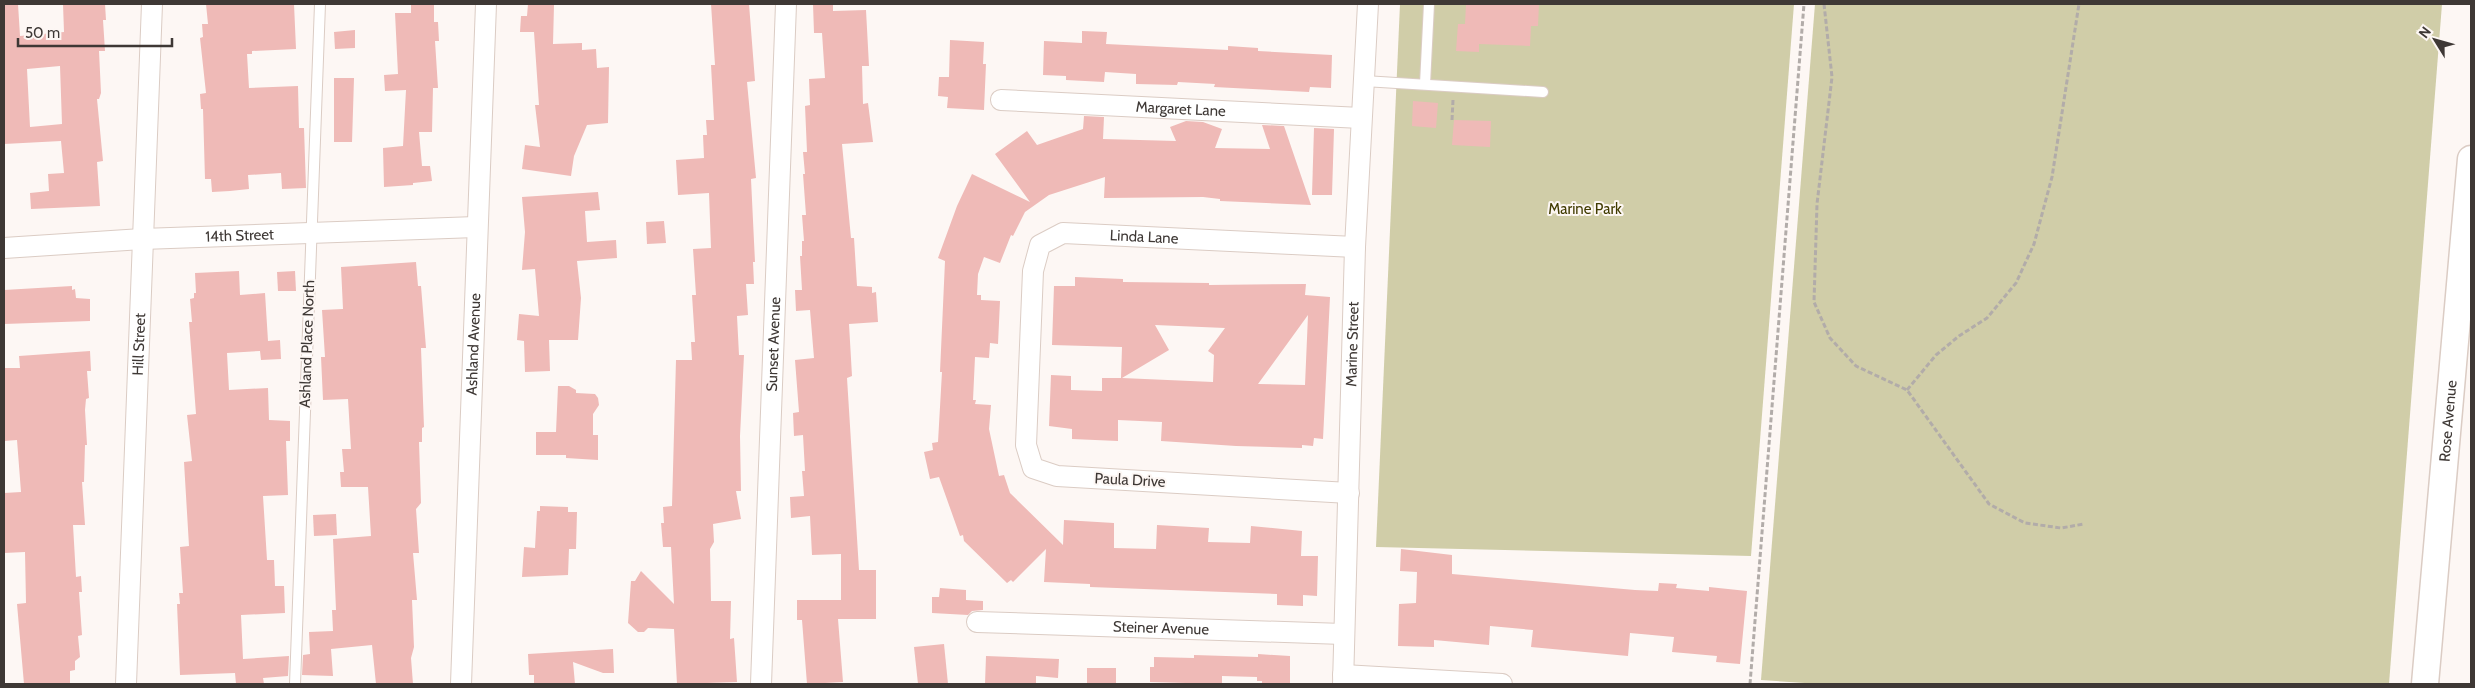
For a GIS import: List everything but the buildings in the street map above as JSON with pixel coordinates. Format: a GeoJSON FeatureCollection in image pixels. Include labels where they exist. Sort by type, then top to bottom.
{"type":"FeatureCollection","features":[{"type":"Feature","properties":{"kind":"street","name":"Hill Street"},"geometry":{"type":"LineString","coordinates":[[126,684],[152,4]]}},
{"type":"Feature","properties":{"kind":"street","name":"Ashland Avenue"},"geometry":{"type":"LineString","coordinates":[[461,684],[476,227],[486,4]]}},
{"type":"Feature","properties":{"kind":"street","name":"Sunset Avenue"},"geometry":{"type":"LineString","coordinates":[[761,684],[786,4]]}},
{"type":"Feature","properties":{"kind":"street","name":"Marine Street"},"geometry":{"type":"LineString","coordinates":[[1343,679],[1355,247],[1368,4]]}},
{"type":"Feature","properties":{"kind":"street","name":"Margaret Lane"},"geometry":{"type":"LineString","coordinates":[[1000,100],[1361,118]]}},
{"type":"Feature","properties":{"kind":"street","name":"Rose Avenue"},"geometry":{"type":"LineString","coordinates":[[2425,684],[2471,159]]}},
{"type":"Feature","properties":{"kind":"street","name":"14th Street"},"geometry":{"type":"LineString","coordinates":[[4,248],[311,231],[476,227]]}},
{"type":"Feature","properties":{"kind":"street","name":"Linda Lane"},"geometry":{"type":"LineString","coordinates":[[1030,348],[1033,271],[1040,245],[1063,233],[1355,247]]}},
{"type":"Feature","properties":{"kind":"street","name":"Paula Drive"},"geometry":{"type":"LineString","coordinates":[[1030,348],[1026,445],[1033,468],[1057,476],[1349,493]]}},
{"type":"Feature","properties":{"kind":"street","name":"Steiner Avenue"},"geometry":{"type":"LineString","coordinates":[[977,622],[1343,634]]}},
{"type":"Feature","properties":{"kind":"street"},"geometry":{"type":"LineString","coordinates":[[1343,679],[1502,684]]}},
{"type":"Feature","properties":{"kind":"lane","name":"Ashland Place North"},"geometry":{"type":"LineString","coordinates":[[295,684],[320,4]]}},
{"type":"Feature","properties":{"kind":"lane"},"geometry":{"type":"LineString","coordinates":[[1425,84],[1429,4]]}},
{"type":"Feature","properties":{"kind":"lane"},"geometry":{"type":"LineString","coordinates":[[1364,81],[1543,92]]}},
{"type":"Feature","properties":{"kind":"path"},"geometry":{"type":"LineString","coordinates":[[1750,684],[1804,4]]}},
{"type":"Feature","properties":{"kind":"path"},"geometry":{"type":"LineString","coordinates":[[1824,4],[1832,77],[1816,204],[1814,302],[1830,338],[1856,366],[1907,390],[1989,504],[2025,522],[2061,528],[2084,524]]}},
{"type":"Feature","properties":{"kind":"path"},"geometry":{"type":"LineString","coordinates":[[1907,390],[1936,355],[1959,336],[1987,318],[2016,283],[2034,244],[2052,177],[2079,4]]}},
{"type":"Feature","properties":{"kind":"green space","name":"Marine Park"},"geometry":{"type":"Polygon","coordinates":[[[1400,4],[1794,4],[1751,556],[1376,547],[1400,4]]]}},
{"type":"Feature","properties":{"kind":"green space"},"geometry":{"type":"Polygon","coordinates":[[[1815,4],[2442,4],[2389,684],[1820,684],[1761,680],[1815,4]]]}}]}
